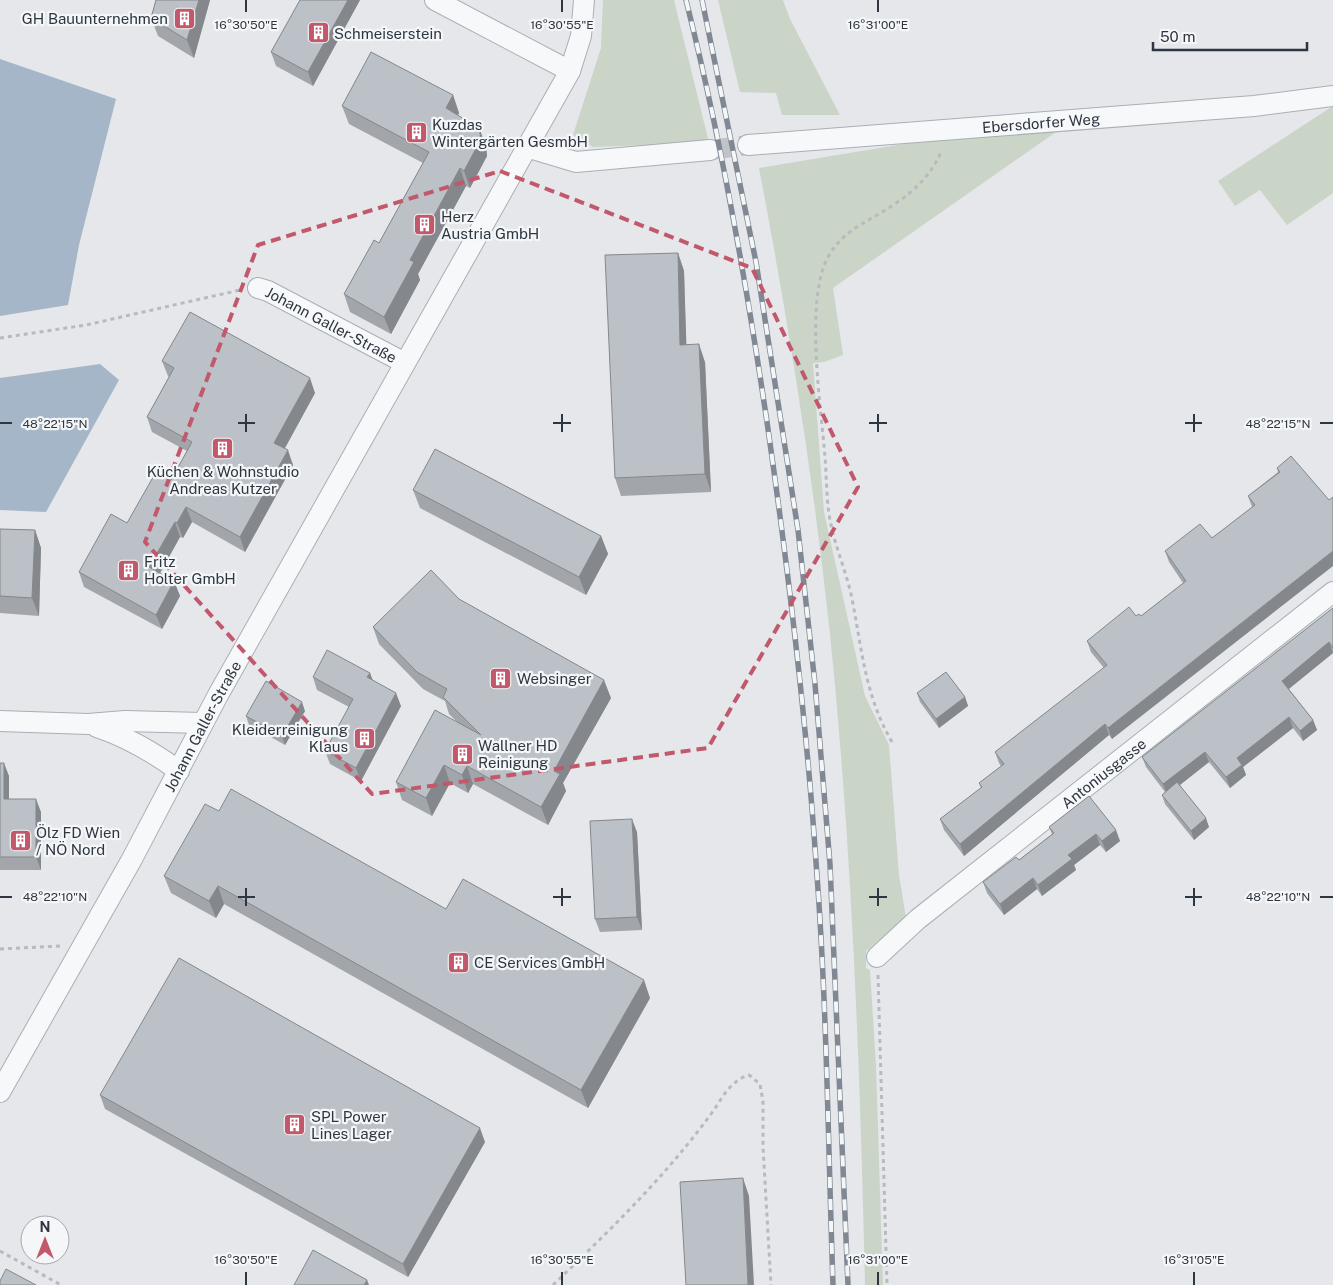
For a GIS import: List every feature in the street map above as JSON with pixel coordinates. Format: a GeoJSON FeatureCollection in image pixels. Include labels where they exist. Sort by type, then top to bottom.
{"type":"FeatureCollection","features":[{"type":"Feature","properties":{"kind":"street"},"geometry":{"type":"LineString","coordinates":[[435,0],[570,71]]}},
{"type":"Feature","properties":{"kind":"street","name":"Johann Galler-Straße"},"geometry":{"type":"LineString","coordinates":[[0,1092],[84,944],[179,771],[203,723],[570,71],[581,36],[584,0]]}},
{"type":"Feature","properties":{"kind":"street","name":"Ebersdorfer Weg"},"geometry":{"type":"LineString","coordinates":[[748,145],[1254,106],[1333,96]]}},
{"type":"Feature","properties":{"kind":"street"},"geometry":{"type":"LineString","coordinates":[[526,147],[576,162],[710,150]]}},
{"type":"Feature","properties":{"kind":"street","name":"Johann Galler-Straße"},"geometry":{"type":"LineString","coordinates":[[258,288],[406,363]]}},
{"type":"Feature","properties":{"kind":"street","name":"Antoniusgasse"},"geometry":{"type":"LineString","coordinates":[[877,957],[918,919],[1333,592]]}},
{"type":"Feature","properties":{"kind":"street"},"geometry":{"type":"LineString","coordinates":[[0,721],[88,724],[125,721],[203,723]]}},
{"type":"Feature","properties":{"kind":"street"},"geometry":{"type":"LineString","coordinates":[[88,724],[117,733],[157,755],[179,771]]}},
{"type":"Feature","properties":{"kind":"path"},"geometry":{"type":"LineString","coordinates":[[892,742],[880,722],[867,684],[850,593],[831,527],[816,348],[818,294],[826,260],[841,238],[895,204],[918,186],[935,166],[951,128]]}},
{"type":"Feature","properties":{"kind":"path"},"geometry":{"type":"LineString","coordinates":[[0,338],[86,325],[244,289],[258,288]]}},
{"type":"Feature","properties":{"kind":"path"},"geometry":{"type":"LineString","coordinates":[[0,949],[84,944]]}},
{"type":"Feature","properties":{"kind":"path"},"geometry":{"type":"LineString","coordinates":[[877,957],[887,1285]]}},
{"type":"Feature","properties":{"kind":"path"},"geometry":{"type":"LineString","coordinates":[[553,1285],[685,1148],[737,1079],[748,1075],[760,1084],[763,1102],[763,1147],[771,1285]]}},
{"type":"Feature","properties":{"kind":"path"},"geometry":{"type":"LineString","coordinates":[[0,1251],[60,1285]]}},
{"type":"Feature","properties":{"kind":"highlighted area"},"geometry":{"type":"Polygon","coordinates":[[[500,171],[752,268],[858,487],[708,748],[372,794],[145,542],[258,245],[500,171]]]}},
{"type":"Feature","properties":{"kind":"shaded area"},"geometry":{"type":"Polygon","coordinates":[[[603,0],[674,0],[709,143],[593,147],[573,135],[601,48],[603,0]]]}},
{"type":"Feature","properties":{"kind":"shaded area"},"geometry":{"type":"Polygon","coordinates":[[[718,0],[783,0],[790,19],[840,115],[782,115],[776,93],[740,92],[718,0]]]}},
{"type":"Feature","properties":{"kind":"shaded area"},"geometry":{"type":"Polygon","coordinates":[[[1333,106],[1333,193],[1287,225],[1260,190],[1235,206],[1218,181],[1333,106]]]}},
{"type":"Feature","properties":{"kind":"shaded area"},"geometry":{"type":"Polygon","coordinates":[[[1063,127],[833,288],[843,355],[824,362],[813,363],[824,512],[865,696],[889,745],[899,875],[906,918],[866,951],[866,968],[870,970],[876,1066],[883,1285],[865,1285],[854,954],[835,681],[808,460],[773,241],[759,168],[922,141],[1063,127]]]}},
{"type":"Feature","properties":{"kind":"water"},"geometry":{"type":"Polygon","coordinates":[[[0,59],[116,99],[79,245],[68,305],[0,316],[0,59]]]}},
{"type":"Feature","properties":{"kind":"water"},"geometry":{"type":"Polygon","coordinates":[[[100,364],[119,380],[46,512],[0,510],[0,378],[100,364]]]}},
{"type":"Feature","properties":{"kind":"building"},"geometry":{"type":"Polygon","coordinates":[[[156,0],[199,0],[187,40],[151,18],[156,0]]]}},
{"type":"Feature","properties":{"kind":"building","name":"Schmeiserstein"},"geometry":{"type":"Polygon","coordinates":[[[300,0],[348,0],[308,72],[271,52],[300,0]]]}},
{"type":"Feature","properties":{"kind":"building"},"geometry":{"type":"Polygon","coordinates":[[[371,52],[453,95],[446,108],[479,128],[481,139],[464,171],[460,168],[410,260],[414,262],[384,317],[344,294],[374,240],[379,243],[429,152],[342,106],[371,52]]]}},
{"type":"Feature","properties":{"kind":"building"},"geometry":{"type":"Polygon","coordinates":[[[678,253],[680,345],[699,344],[705,474],[615,478],[605,255],[678,253]]]}},
{"type":"Feature","properties":{"kind":"building"},"geometry":{"type":"Polygon","coordinates":[[[190,312],[310,378],[274,443],[288,450],[240,537],[186,507],[177,523],[175,522],[149,567],[174,581],[156,615],[79,572],[111,514],[127,523],[156,472],[171,480],[192,442],[147,417],[174,368],[162,361],[190,312]]]}},
{"type":"Feature","properties":{"kind":"building"},"geometry":{"type":"Polygon","coordinates":[[[435,449],[601,536],[579,577],[413,490],[435,449]]]}},
{"type":"Feature","properties":{"kind":"building"},"geometry":{"type":"Polygon","coordinates":[[[1291,456],[1329,500],[1333,497],[1333,551],[1108,728],[1105,724],[960,844],[940,819],[982,787],[979,783],[1004,764],[995,752],[1107,665],[1087,641],[1129,607],[1136,616],[1139,614],[1141,616],[1186,581],[1165,551],[1200,524],[1212,538],[1255,505],[1248,496],[1280,472],[1277,468],[1291,456]]]}},
{"type":"Feature","properties":{"kind":"building"},"geometry":{"type":"Polygon","coordinates":[[[0,529],[35,530],[32,598],[0,596],[0,529]]]}},
{"type":"Feature","properties":{"kind":"building"},"geometry":{"type":"Polygon","coordinates":[[[431,570],[459,599],[604,680],[554,771],[560,774],[541,807],[467,766],[462,775],[444,765],[426,798],[396,782],[435,710],[481,735],[443,697],[447,689],[417,672],[373,627],[431,570]]]}},
{"type":"Feature","properties":{"kind":"building"},"geometry":{"type":"Polygon","coordinates":[[[1333,608],[1333,648],[1329,642],[1282,681],[1313,720],[1300,731],[1289,717],[1237,758],[1242,765],[1226,777],[1205,752],[1163,784],[1142,757],[1333,608]]]}},
{"type":"Feature","properties":{"kind":"building","name":"Kleiderreinigung Klaus"},"geometry":{"type":"Polygon","coordinates":[[[327,650],[370,673],[367,677],[396,693],[356,768],[325,751],[353,699],[313,677],[327,650]]]}},
{"type":"Feature","properties":{"kind":"building"},"geometry":{"type":"Polygon","coordinates":[[[946,672],[965,697],[936,719],[917,693],[946,672]]]}},
{"type":"Feature","properties":{"kind":"building"},"geometry":{"type":"Polygon","coordinates":[[[266,681],[302,702],[282,736],[246,716],[266,681]]]}},
{"type":"Feature","properties":{"kind":"building","name":"Ölz FD Wien / NÖ Nord"},"geometry":{"type":"Polygon","coordinates":[[[0,763],[4,763],[4,799],[36,799],[36,857],[0,857],[0,763]]]}},
{"type":"Feature","properties":{"kind":"building"},"geometry":{"type":"Polygon","coordinates":[[[1177,782],[1206,818],[1191,831],[1162,795],[1177,782]]]}},
{"type":"Feature","properties":{"kind":"building","name":"CE Services GmbH"},"geometry":{"type":"Polygon","coordinates":[[[231,789],[446,909],[463,879],[644,980],[581,1090],[218,886],[209,901],[164,876],[205,804],[219,811],[231,789]]]}},
{"type":"Feature","properties":{"kind":"building"},"geometry":{"type":"Polygon","coordinates":[[[1089,796],[1116,830],[1102,841],[1096,834],[1068,855],[1072,859],[1038,885],[1033,878],[1000,904],[983,882],[1016,857],[1019,860],[1054,833],[1049,827],[1089,796]]]}},
{"type":"Feature","properties":{"kind":"building"},"geometry":{"type":"Polygon","coordinates":[[[632,819],[637,917],[595,919],[590,821],[632,819]]]}},
{"type":"Feature","properties":{"kind":"building","name":"SPL Power Lines Lager"},"geometry":{"type":"Polygon","coordinates":[[[179,958],[480,1128],[403,1264],[100,1095],[179,958]]]}},
{"type":"Feature","properties":{"kind":"building"},"geometry":{"type":"Polygon","coordinates":[[[743,1178],[748,1285],[686,1285],[680,1182],[743,1178]]]}},
{"type":"Feature","properties":{"kind":"building"},"geometry":{"type":"Polygon","coordinates":[[[313,1250],[367,1280],[364,1285],[294,1285],[313,1250]]]}},
{"type":"Feature","properties":{"kind":"building"},"geometry":{"type":"Polygon","coordinates":[[[6,1269],[36,1285],[0,1285],[6,1269]]]}},
{"type":"Feature","properties":{"kind":"tunnel"},"geometry":{"type":"LineString","coordinates":[[710,150],[748,145]]}},
{"type":"Feature","properties":{"kind":"railway"},"geometry":{"type":"LineString","coordinates":[[686,0],[721,157],[741,263],[767,422],[796,642],[820,915],[833,1285]]}},
{"type":"Feature","properties":{"kind":"railway"},"geometry":{"type":"LineString","coordinates":[[702,0],[756,262],[798,530],[815,684],[830,864],[848,1285]]}},
{"type":"Feature","properties":{"kind":"place","name":"GH Bauunternehmen"},"geometry":{"type":"Point","coordinates":[184,18]}},
{"type":"Feature","properties":{"kind":"place","name":"Schmeiserstein"},"geometry":{"type":"Point","coordinates":[318,33]}},
{"type":"Feature","properties":{"kind":"place","name":"Kuzdas Wintergärten GesmbH"},"geometry":{"type":"Point","coordinates":[416,133]}},
{"type":"Feature","properties":{"kind":"place","name":"Herz Austria GmbH"},"geometry":{"type":"Point","coordinates":[425,225]}},
{"type":"Feature","properties":{"kind":"place","name":"Küchen & Wohnstudio Andreas Kutzer"},"geometry":{"type":"Point","coordinates":[223,448]}},
{"type":"Feature","properties":{"kind":"place","name":"Fritz Holter GmbH"},"geometry":{"type":"Point","coordinates":[128,570]}},
{"type":"Feature","properties":{"kind":"place","name":"Websinger"},"geometry":{"type":"Point","coordinates":[501,678]}},
{"type":"Feature","properties":{"kind":"place","name":"Kleiderreinigung Klaus"},"geometry":{"type":"Point","coordinates":[364,738]}},
{"type":"Feature","properties":{"kind":"place","name":"Wallner HD Reinigung"},"geometry":{"type":"Point","coordinates":[462,754]}},
{"type":"Feature","properties":{"kind":"place","name":"Ölz FD Wien / NÖ Nord"},"geometry":{"type":"Point","coordinates":[20,841]}},
{"type":"Feature","properties":{"kind":"place","name":"CE Services GmbH"},"geometry":{"type":"Point","coordinates":[458,962]}},
{"type":"Feature","properties":{"kind":"place","name":"SPL Power Lines Lager"},"geometry":{"type":"Point","coordinates":[295,1125]}}]}
